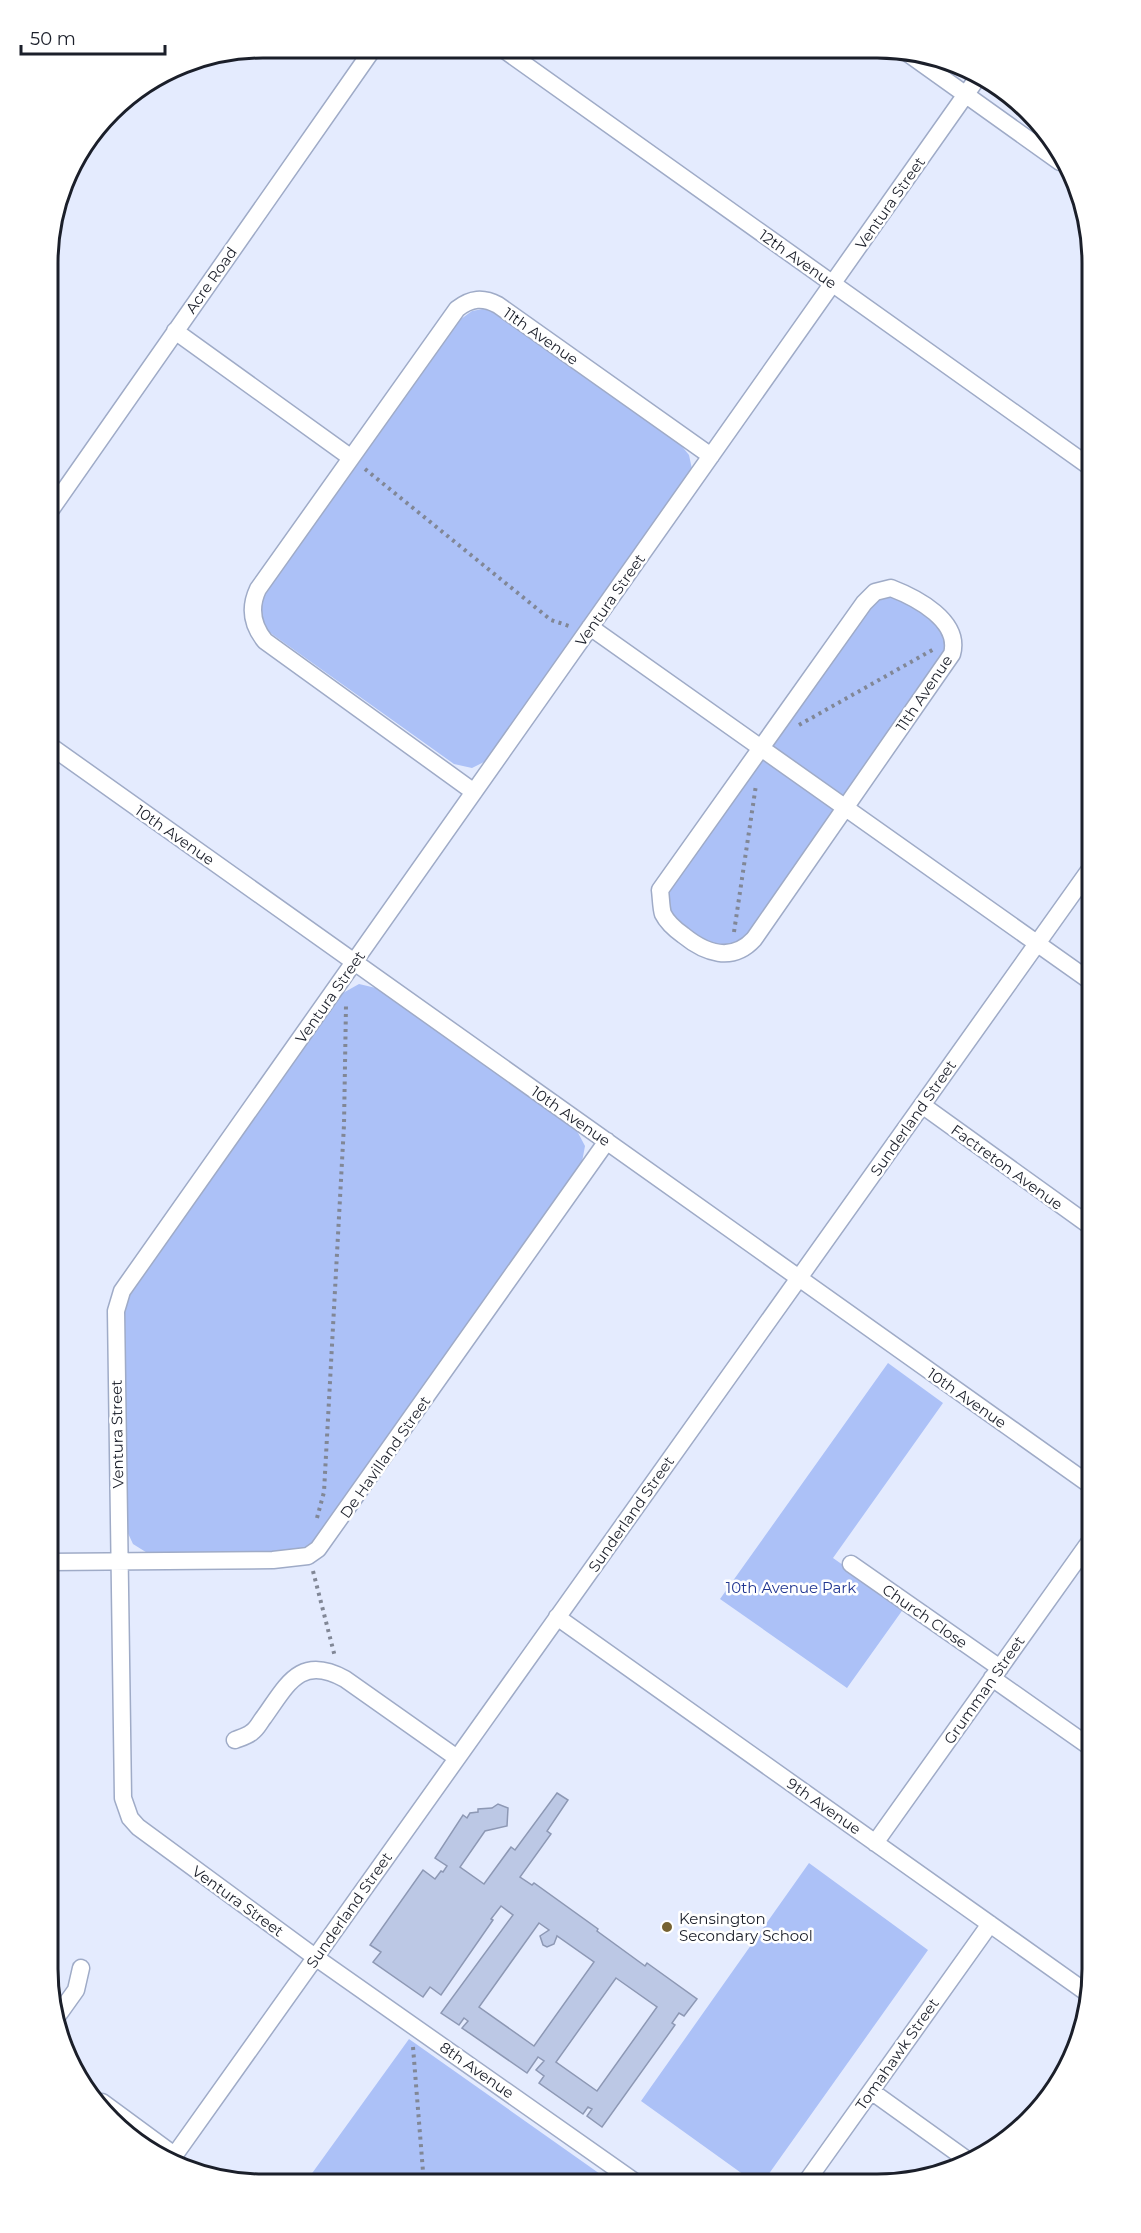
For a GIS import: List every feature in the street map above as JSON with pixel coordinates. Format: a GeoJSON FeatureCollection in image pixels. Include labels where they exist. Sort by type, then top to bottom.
{"type":"FeatureCollection","features":[{"type":"Feature","properties":{"kind":"street","name":"Acre Road"},"geometry":{"type":"LineString","coordinates":[[59,498],[366,59]]}},
{"type":"Feature","properties":{"kind":"street","name":"12th Avenue"},"geometry":{"type":"LineString","coordinates":[[515,59],[1082,461]]}},
{"type":"Feature","properties":{"kind":"street"},"geometry":{"type":"LineString","coordinates":[[921,63],[1051,156]]}},
{"type":"Feature","properties":{"kind":"street","name":"Ventura Street"},"geometry":{"type":"LineString","coordinates":[[315,1957],[138,1827],[130,1818],[123,1798],[115,1322],[118,1301],[122,1291],[974,83]]}},
{"type":"Feature","properties":{"kind":"street","name":"11th Avenue"},"geometry":{"type":"LineString","coordinates":[[474,792],[265,640],[255,626],[252,609],[258,589],[350,457],[457,309],[466,302],[477,299],[488,300],[498,305],[711,456]]}},
{"type":"Feature","properties":{"kind":"street"},"geometry":{"type":"LineString","coordinates":[[175,331],[350,457]]}},
{"type":"Feature","properties":{"kind":"street","name":"11th Avenue"},"geometry":{"type":"LineString","coordinates":[[891,588],[907,594],[946,622],[951,630],[954,646],[952,654],[844,807],[748,946],[731,954],[705,950],[674,928],[663,914],[660,890],[864,603],[875,592],[891,588]]}},
{"type":"Feature","properties":{"kind":"street"},"geometry":{"type":"LineString","coordinates":[[590,627],[762,746],[844,807],[1082,975]]}},
{"type":"Feature","properties":{"kind":"street","name":"10th Avenue"},"geometry":{"type":"LineString","coordinates":[[59,752],[1082,1479]]}},
{"type":"Feature","properties":{"kind":"street","name":"Sunderland Street"},"geometry":{"type":"LineString","coordinates":[[175,2154],[1082,880]]}},
{"type":"Feature","properties":{"kind":"street","name":"Factreton Avenue"},"geometry":{"type":"LineString","coordinates":[[922,1105],[1082,1220]]}},
{"type":"Feature","properties":{"kind":"street","name":"De Havilland Street"},"geometry":{"type":"LineString","coordinates":[[308,1556],[318,1550],[327,1539],[607,1141]]}},
{"type":"Feature","properties":{"kind":"street","name":"Grumman Street"},"geometry":{"type":"LineString","coordinates":[[875,1843],[1082,1552]]}},
{"type":"Feature","properties":{"kind":"street"},"geometry":{"type":"LineString","coordinates":[[58,1562],[273,1560],[308,1556]]}},
{"type":"Feature","properties":{"kind":"street","name":"Church Close"},"geometry":{"type":"LineString","coordinates":[[851,1564],[1082,1740]]}},
{"type":"Feature","properties":{"kind":"street","name":"9th Avenue"},"geometry":{"type":"LineString","coordinates":[[558,1617],[1081,1989]]}},
{"type":"Feature","properties":{"kind":"street"},"geometry":{"type":"LineString","coordinates":[[235,1740],[253,1732],[294,1677],[306,1671],[321,1671],[345,1679],[457,1758]]}},
{"type":"Feature","properties":{"kind":"street","name":"Tomahawk Street"},"geometry":{"type":"LineString","coordinates":[[812,2174],[990,1924]]}},
{"type":"Feature","properties":{"kind":"street","name":"8th Avenue"},"geometry":{"type":"LineString","coordinates":[[315,1957],[621,2174]]}},
{"type":"Feature","properties":{"kind":"street"},"geometry":{"type":"LineString","coordinates":[[62,2010],[76,1990],[81,1968]]}},
{"type":"Feature","properties":{"kind":"street"},"geometry":{"type":"LineString","coordinates":[[870,2091],[962,2156]]}},
{"type":"Feature","properties":{"kind":"path"},"geometry":{"type":"LineString","coordinates":[[350,457],[550,620],[577,629],[590,627]]}},
{"type":"Feature","properties":{"kind":"path"},"geometry":{"type":"LineString","coordinates":[[316,1524],[324,1492],[344,1125],[347,1017],[344,977]]}},
{"type":"Feature","properties":{"kind":"path"},"geometry":{"type":"LineString","coordinates":[[308,1556],[336,1659]]}},
{"type":"Feature","properties":{"kind":"path"},"geometry":{"type":"LineString","coordinates":[[413,2025],[412,2041],[423,2174]]}},
{"type":"Feature","properties":{"kind":"green space"},"geometry":{"type":"Polygon","coordinates":[[[483,309],[495,312],[680,444],[689,455],[692,469],[488,760],[472,768],[454,764],[269,632],[262,619],[261,610],[264,596],[461,319],[472,311],[483,309]]]}},
{"type":"Feature","properties":{"kind":"green space"},"geometry":{"type":"Polygon","coordinates":[[[875,592],[907,594],[953,639],[754,939],[722,954],[663,914],[668,879],[875,592]]]}},
{"type":"Feature","properties":{"kind":"green space"},"geometry":{"type":"Polygon","coordinates":[[[359,984],[376,988],[576,1129],[585,1146],[581,1167],[312,1543],[303,1550],[288,1552],[149,1554],[133,1544],[126,1529],[124,1316],[126,1301],[343,993],[359,984]]]}},
{"type":"Feature","properties":{"kind":"green space","name":"10th Avenue Park"},"geometry":{"type":"Polygon","coordinates":[[[888,1363],[943,1403],[833,1558],[904,1608],[847,1688],[720,1599],[888,1363]]]}},
{"type":"Feature","properties":{"kind":"green space"},"geometry":{"type":"Polygon","coordinates":[[[809,1863],[928,1950],[769,2174],[743,2174],[641,2101],[809,1863]]]}},
{"type":"Feature","properties":{"kind":"green space"},"geometry":{"type":"Polygon","coordinates":[[[409,2039],[600,2174],[312,2174],[409,2039]]]}},
{"type":"Feature","properties":{"kind":"building"},"geometry":{"type":"Polygon","coordinates":[[[557,1793],[568,1800],[547,1831],[551,1834],[520,1877],[532,1885],[534,1883],[645,1966],[647,1963],[697,1999],[684,2016],[679,2013],[672,2023],[675,2025],[602,2127],[587,2116],[592,2109],[588,2107],[583,2114],[539,2083],[544,2076],[536,2070],[544,2061],[538,2057],[527,2073],[462,2028],[468,2021],[464,2018],[459,2025],[441,2013],[513,1915],[501,1906],[441,1995],[430,1987],[423,1997],[373,1962],[381,1952],[370,1945],[423,1870],[435,1879],[447,1866],[435,1858],[463,1815],[467,1818],[470,1813],[478,1812],[478,1809],[492,1808],[498,1804],[508,1808],[507,1826],[485,1831],[460,1867],[484,1884],[511,1847],[515,1850],[557,1793]],[[539,1923],[479,2007],[534,2046],[594,1962],[557,1936],[554,1944],[547,1947],[543,1945],[540,1936],[549,1930],[539,1923]],[[616,1978],[556,2062],[597,2091],[657,2007],[616,1978]]]}},
{"type":"Feature","properties":{"kind":"place","name":"Kensington Secondary School"},"geometry":{"type":"Point","coordinates":[667,1927]}}]}
